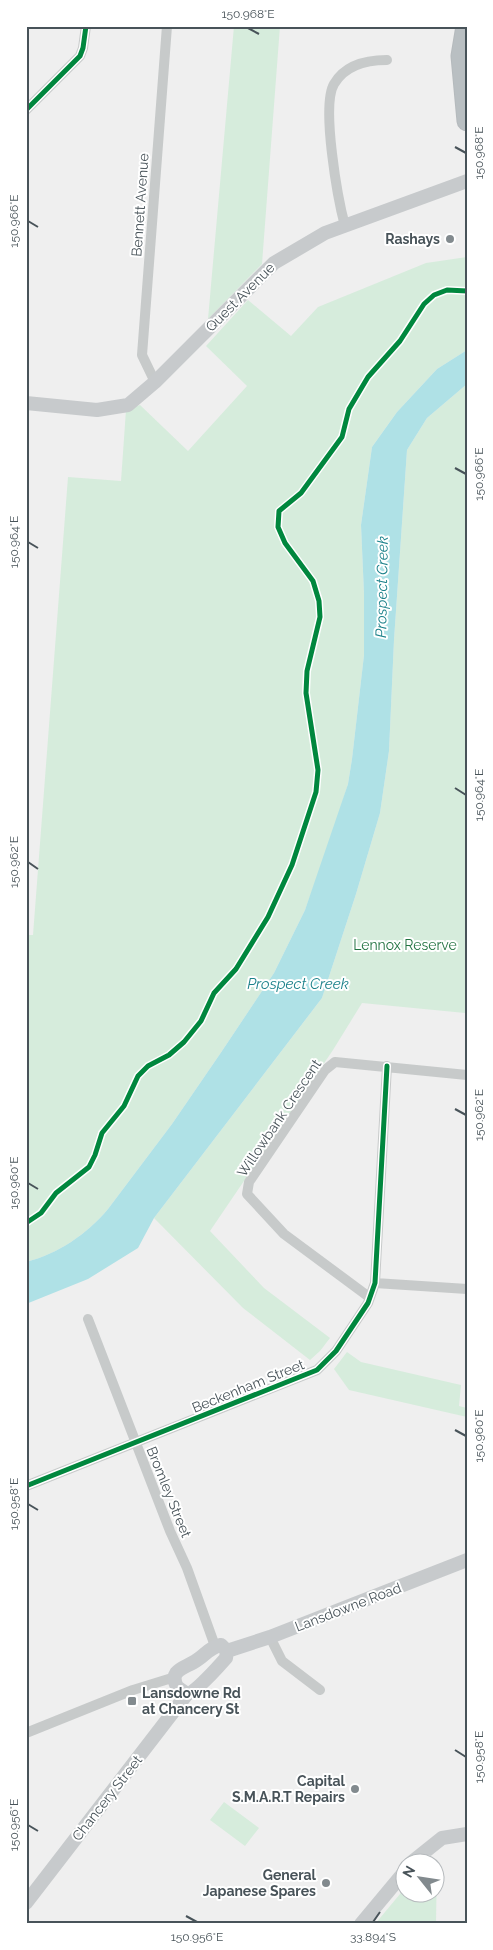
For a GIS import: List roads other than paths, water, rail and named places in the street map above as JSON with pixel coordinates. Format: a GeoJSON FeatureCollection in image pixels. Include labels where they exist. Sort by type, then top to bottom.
{"type":"FeatureCollection","features":[{"type":"Feature","properties":{"kind":"highway"},"geometry":{"type":"LineString","coordinates":[[466,26],[461,64],[467,121]]}},
{"type":"Feature","properties":{"kind":"main road","name":"Quest Avenue"},"geometry":{"type":"LineString","coordinates":[[26,403],[97,410],[128,405],[154,382],[274,263],[325,233],[467,181]]}},
{"type":"Feature","properties":{"kind":"main road","name":"Lansdowne Road"},"geometry":{"type":"LineString","coordinates":[[175,1677],[181,1667],[221,1648],[270,1637],[467,1560]]}},
{"type":"Feature","properties":{"kind":"main road","name":"Chancery Street"},"geometry":{"type":"LineString","coordinates":[[26,1902],[188,1694],[197,1690],[208,1675],[226,1658],[221,1648]]}},
{"type":"Feature","properties":{"kind":"main road"},"geometry":{"type":"LineString","coordinates":[[175,1677],[177,1687],[188,1694]]}},
{"type":"Feature","properties":{"kind":"main road"},"geometry":{"type":"LineString","coordinates":[[424,1852],[442,1838],[467,1834]]}},
{"type":"Feature","properties":{"kind":"main road"},"geometry":{"type":"LineString","coordinates":[[361,1924],[396,1882]]}},
{"type":"Feature","properties":{"kind":"street"},"geometry":{"type":"LineString","coordinates":[[26,110],[80,56],[84,48],[86,26]]}},
{"type":"Feature","properties":{"kind":"street","name":"Bennett Avenue"},"geometry":{"type":"LineString","coordinates":[[154,382],[142,355],[167,26]]}},
{"type":"Feature","properties":{"kind":"street"},"geometry":{"type":"LineString","coordinates":[[344,226],[337,194],[330,93],[339,77],[354,66],[365,62],[387,60]]}},
{"type":"Feature","properties":{"kind":"street","name":"Willowbank Crescent"},"geometry":{"type":"LineString","coordinates":[[369,1297],[284,1234],[247,1194],[248,1182],[325,1070],[335,1062],[344,1061],[467,1075]]}},
{"type":"Feature","properties":{"kind":"street","name":"Beckenham Street"},"geometry":{"type":"LineString","coordinates":[[26,1486],[317,1370],[336,1351],[368,1303],[375,1283],[388,1066]]}},
{"type":"Feature","properties":{"kind":"street"},"geometry":{"type":"LineString","coordinates":[[375,1283],[467,1288]]}},
{"type":"Feature","properties":{"kind":"street","name":"Bromley Street"},"geometry":{"type":"LineString","coordinates":[[88,1319],[170,1532],[221,1648]]}},
{"type":"Feature","properties":{"kind":"street"},"geometry":{"type":"LineString","coordinates":[[270,1637],[282,1661],[320,1690]]}},
{"type":"Feature","properties":{"kind":"street"},"geometry":{"type":"LineString","coordinates":[[26,1733],[133,1690],[175,1677]]}},
{"type":"Feature","properties":{"kind":"water","name":"Prospect Creek"},"geometry":{"type":"Polygon","coordinates":[[[467,350],[467,384],[427,418],[407,450],[394,640],[389,751],[380,813],[322,998],[154,1218],[138,1248],[88,1279],[26,1304],[26,1262],[49,1254],[71,1242],[91,1227],[108,1209],[172,1124],[274,973],[305,910],[348,784],[352,759],[364,655],[361,525],[372,447],[397,412],[437,369],[467,350]]]}},
{"type":"Feature","properties":{"kind":"place","name":"Rashays"},"geometry":{"type":"Point","coordinates":[450,239]}},
{"type":"Feature","properties":{"kind":"place","name":"Lansdowne Rd at Chancery St"},"geometry":{"type":"Point","coordinates":[132,1701]}},
{"type":"Feature","properties":{"kind":"place","name":"Capital S.M.A.R.T Repairs"},"geometry":{"type":"Point","coordinates":[355,1789]}},
{"type":"Feature","properties":{"kind":"place","name":"General Japanese Spares"},"geometry":{"type":"Point","coordinates":[326,1883]}},
{"type":"Feature","properties":{"kind":"park label","name":"Lennox Reserve"},"geometry":{"type":"Point","coordinates":[405,945]}}]}
